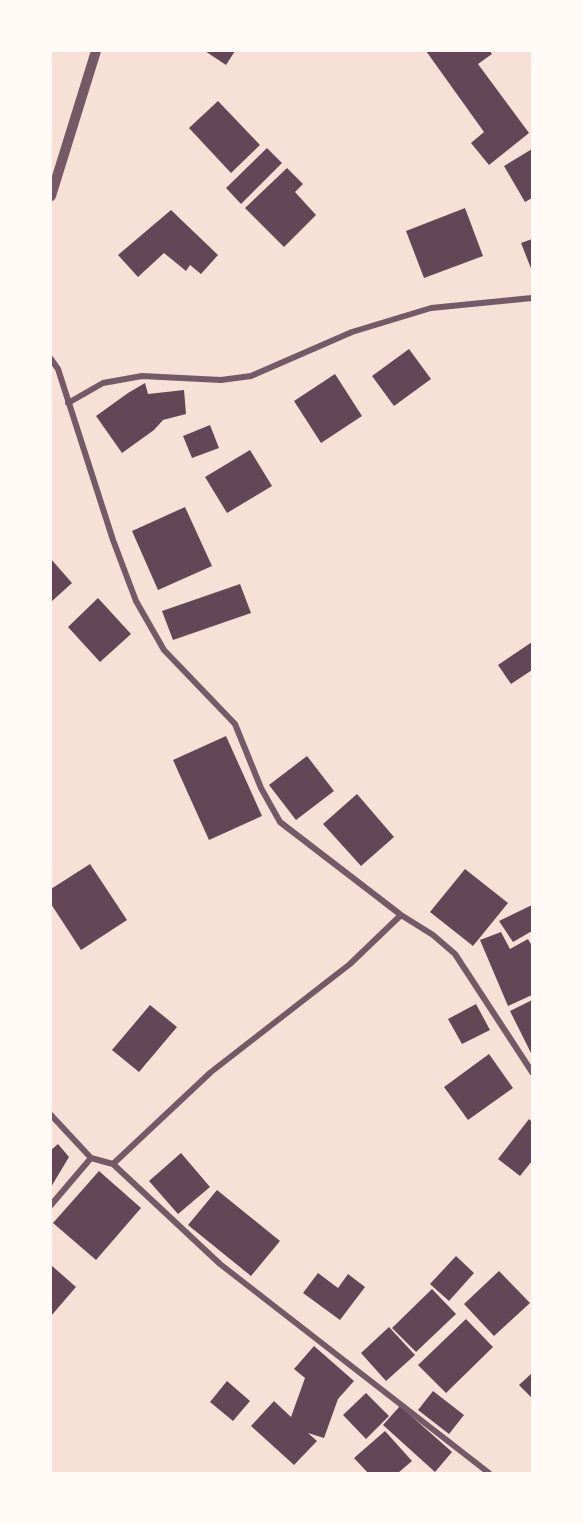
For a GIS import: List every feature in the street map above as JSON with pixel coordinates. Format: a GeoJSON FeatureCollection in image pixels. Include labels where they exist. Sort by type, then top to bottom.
{"type":"FeatureCollection","features":[{"type":"Feature","properties":{"kind":"street"},"geometry":{"type":"LineString","coordinates":[[51,196],[96,51]]}},
{"type":"Feature","properties":{"kind":"street"},"geometry":{"type":"LineString","coordinates":[[68,403],[103,383],[142,376],[221,380],[250,376],[352,332],[431,308],[532,298]]}},
{"type":"Feature","properties":{"kind":"street"},"geometry":{"type":"LineString","coordinates":[[51,359],[58,369],[113,540],[136,601],[164,650],[235,724],[261,788],[280,822],[400,915],[433,935],[456,954],[532,1072]]}},
{"type":"Feature","properties":{"kind":"street"},"geometry":{"type":"LineString","coordinates":[[112,1164],[211,1072],[350,964],[400,915]]}},
{"type":"Feature","properties":{"kind":"street"},"geometry":{"type":"LineString","coordinates":[[51,1115],[91,1158],[112,1164],[220,1264],[489,1473]]}},
{"type":"Feature","properties":{"kind":"street"},"geometry":{"type":"LineString","coordinates":[[51,1205],[91,1158]]}},
{"type":"Feature","properties":{"kind":"building"},"geometry":{"type":"Polygon","coordinates":[[[205,51],[235,51],[226,65],[205,51]]]}},
{"type":"Feature","properties":{"kind":"building"},"geometry":{"type":"Polygon","coordinates":[[[426,51],[490,51],[492,54],[478,64],[529,133],[489,165],[471,143],[484,132],[426,51]]]}},
{"type":"Feature","properties":{"kind":"building"},"geometry":{"type":"Polygon","coordinates":[[[218,101],[260,145],[231,173],[189,128],[218,101]]]}},
{"type":"Feature","properties":{"kind":"building"},"geometry":{"type":"Polygon","coordinates":[[[267,148],[282,163],[241,204],[226,188],[267,148]]]}},
{"type":"Feature","properties":{"kind":"building"},"geometry":{"type":"Polygon","coordinates":[[[532,149],[532,198],[525,202],[504,166],[532,149]]]}},
{"type":"Feature","properties":{"kind":"building"},"geometry":{"type":"Polygon","coordinates":[[[287,168],[303,184],[295,192],[316,215],[284,247],[245,208],[287,168]]]}},
{"type":"Feature","properties":{"kind":"building"},"geometry":{"type":"Polygon","coordinates":[[[465,208],[483,256],[424,278],[406,231],[465,208]]]}},
{"type":"Feature","properties":{"kind":"building"},"geometry":{"type":"Polygon","coordinates":[[[171,210],[218,255],[201,274],[190,265],[186,271],[164,253],[138,277],[118,255],[171,210]]]}},
{"type":"Feature","properties":{"kind":"building"},"geometry":{"type":"Polygon","coordinates":[[[532,239],[532,271],[521,243],[532,239]]]}},
{"type":"Feature","properties":{"kind":"building"},"geometry":{"type":"Polygon","coordinates":[[[409,349],[431,379],[394,406],[372,376],[409,349]]]}},
{"type":"Feature","properties":{"kind":"building"},"geometry":{"type":"Polygon","coordinates":[[[335,374],[362,416],[321,443],[294,401],[335,374]]]}},
{"type":"Feature","properties":{"kind":"building"},"geometry":{"type":"Polygon","coordinates":[[[145,383],[148,394],[184,390],[186,414],[163,420],[154,430],[122,453],[96,416],[145,383]]]}},
{"type":"Feature","properties":{"kind":"building"},"geometry":{"type":"Polygon","coordinates":[[[210,425],[219,448],[192,458],[183,436],[210,425]]]}},
{"type":"Feature","properties":{"kind":"building"},"geometry":{"type":"Polygon","coordinates":[[[250,450],[272,486],[227,513],[205,477],[250,450]]]}},
{"type":"Feature","properties":{"kind":"building"},"geometry":{"type":"Polygon","coordinates":[[[185,507],[212,566],[158,590],[132,531],[185,507]]]}},
{"type":"Feature","properties":{"kind":"building"},"geometry":{"type":"Polygon","coordinates":[[[51,559],[72,583],[51,602],[51,559]]]}},
{"type":"Feature","properties":{"kind":"building"},"geometry":{"type":"Polygon","coordinates":[[[240,584],[251,613],[173,640],[162,611],[240,584]]]}},
{"type":"Feature","properties":{"kind":"building"},"geometry":{"type":"Polygon","coordinates":[[[98,598],[131,634],[100,662],[68,627],[98,598]]]}},
{"type":"Feature","properties":{"kind":"building"},"geometry":{"type":"Polygon","coordinates":[[[532,642],[532,670],[511,684],[498,665],[532,642]]]}},
{"type":"Feature","properties":{"kind":"building"},"geometry":{"type":"Polygon","coordinates":[[[226,736],[262,816],[209,840],[173,760],[226,736]]]}},
{"type":"Feature","properties":{"kind":"building"},"geometry":{"type":"Polygon","coordinates":[[[307,756],[334,791],[296,820],[269,785],[307,756]]]}},
{"type":"Feature","properties":{"kind":"building"},"geometry":{"type":"Polygon","coordinates":[[[357,794],[394,837],[361,866],[323,824],[357,794]]]}},
{"type":"Feature","properties":{"kind":"building"},"geometry":{"type":"Polygon","coordinates":[[[90,864],[127,920],[81,950],[51,904],[51,889],[90,864]]]}},
{"type":"Feature","properties":{"kind":"building"},"geometry":{"type":"Polygon","coordinates":[[[465,869],[508,903],[473,946],[430,912],[465,869]]]}},
{"type":"Feature","properties":{"kind":"building"},"geometry":{"type":"Polygon","coordinates":[[[532,905],[532,931],[513,942],[499,921],[532,905]]]}},
{"type":"Feature","properties":{"kind":"building"},"geometry":{"type":"Polygon","coordinates":[[[501,932],[510,949],[528,939],[532,946],[532,995],[508,1006],[480,940],[501,932]]]}},
{"type":"Feature","properties":{"kind":"building"},"geometry":{"type":"Polygon","coordinates":[[[532,1000],[532,1055],[510,1011],[532,1000]]]}},
{"type":"Feature","properties":{"kind":"building"},"geometry":{"type":"Polygon","coordinates":[[[476,1004],[490,1030],[462,1044],[448,1019],[476,1004]]]}},
{"type":"Feature","properties":{"kind":"building"},"geometry":{"type":"Polygon","coordinates":[[[150,1005],[177,1027],[139,1072],[112,1050],[150,1005]]]}},
{"type":"Feature","properties":{"kind":"building"},"geometry":{"type":"Polygon","coordinates":[[[489,1054],[513,1088],[468,1120],[444,1087],[489,1054]]]}},
{"type":"Feature","properties":{"kind":"building"},"geometry":{"type":"Polygon","coordinates":[[[529,1119],[532,1122],[532,1161],[520,1176],[498,1159],[529,1119]]]}},
{"type":"Feature","properties":{"kind":"building"},"geometry":{"type":"Polygon","coordinates":[[[58,1144],[69,1157],[51,1187],[51,1150],[58,1144]]]}},
{"type":"Feature","properties":{"kind":"building"},"geometry":{"type":"Polygon","coordinates":[[[181,1153],[210,1187],[178,1214],[149,1181],[181,1153]]]}},
{"type":"Feature","properties":{"kind":"building"},"geometry":{"type":"Polygon","coordinates":[[[99,1171],[141,1208],[96,1260],[53,1223],[99,1171]]]}},
{"type":"Feature","properties":{"kind":"building"},"geometry":{"type":"Polygon","coordinates":[[[217,1190],[280,1241],[251,1276],[188,1225],[217,1190]]]}},
{"type":"Feature","properties":{"kind":"building"},"geometry":{"type":"Polygon","coordinates":[[[456,1256],[474,1273],[449,1301],[430,1284],[456,1256]]]}},
{"type":"Feature","properties":{"kind":"building"},"geometry":{"type":"Polygon","coordinates":[[[51,1265],[76,1287],[51,1316],[51,1265]]]}},
{"type":"Feature","properties":{"kind":"building"},"geometry":{"type":"Polygon","coordinates":[[[499,1271],[530,1303],[494,1336],[464,1304],[499,1271]]]}},
{"type":"Feature","properties":{"kind":"building"},"geometry":{"type":"Polygon","coordinates":[[[318,1273],[338,1288],[348,1274],[365,1287],[340,1320],[303,1293],[318,1273]]]}},
{"type":"Feature","properties":{"kind":"building"},"geometry":{"type":"Polygon","coordinates":[[[432,1289],[456,1314],[416,1352],[392,1328],[432,1289]]]}},
{"type":"Feature","properties":{"kind":"building"},"geometry":{"type":"Polygon","coordinates":[[[466,1319],[493,1347],[446,1393],[418,1365],[466,1319]]]}},
{"type":"Feature","properties":{"kind":"building"},"geometry":{"type":"Polygon","coordinates":[[[389,1327],[415,1355],[386,1381],[361,1353],[389,1327]]]}},
{"type":"Feature","properties":{"kind":"building"},"geometry":{"type":"Polygon","coordinates":[[[314,1346],[354,1381],[338,1399],[324,1438],[308,1433],[317,1441],[294,1465],[251,1426],[274,1401],[291,1417],[305,1378],[294,1369],[314,1346]]]}},
{"type":"Feature","properties":{"kind":"building"},"geometry":{"type":"Polygon","coordinates":[[[532,1373],[532,1398],[519,1385],[532,1373]]]}},
{"type":"Feature","properties":{"kind":"building"},"geometry":{"type":"Polygon","coordinates":[[[227,1381],[250,1401],[233,1421],[210,1402],[227,1381]]]}},
{"type":"Feature","properties":{"kind":"building"},"geometry":{"type":"Polygon","coordinates":[[[433,1391],[464,1415],[449,1434],[418,1410],[433,1391]]]}},
{"type":"Feature","properties":{"kind":"building"},"geometry":{"type":"Polygon","coordinates":[[[366,1393],[389,1416],[366,1439],[343,1415],[366,1393]]]}},
{"type":"Feature","properties":{"kind":"building"},"geometry":{"type":"Polygon","coordinates":[[[400,1406],[452,1452],[435,1472],[383,1425],[400,1406]]]}},
{"type":"Feature","properties":{"kind":"building"},"geometry":{"type":"Polygon","coordinates":[[[385,1431],[412,1461],[398,1473],[368,1473],[354,1458],[385,1431]]]}}]}
